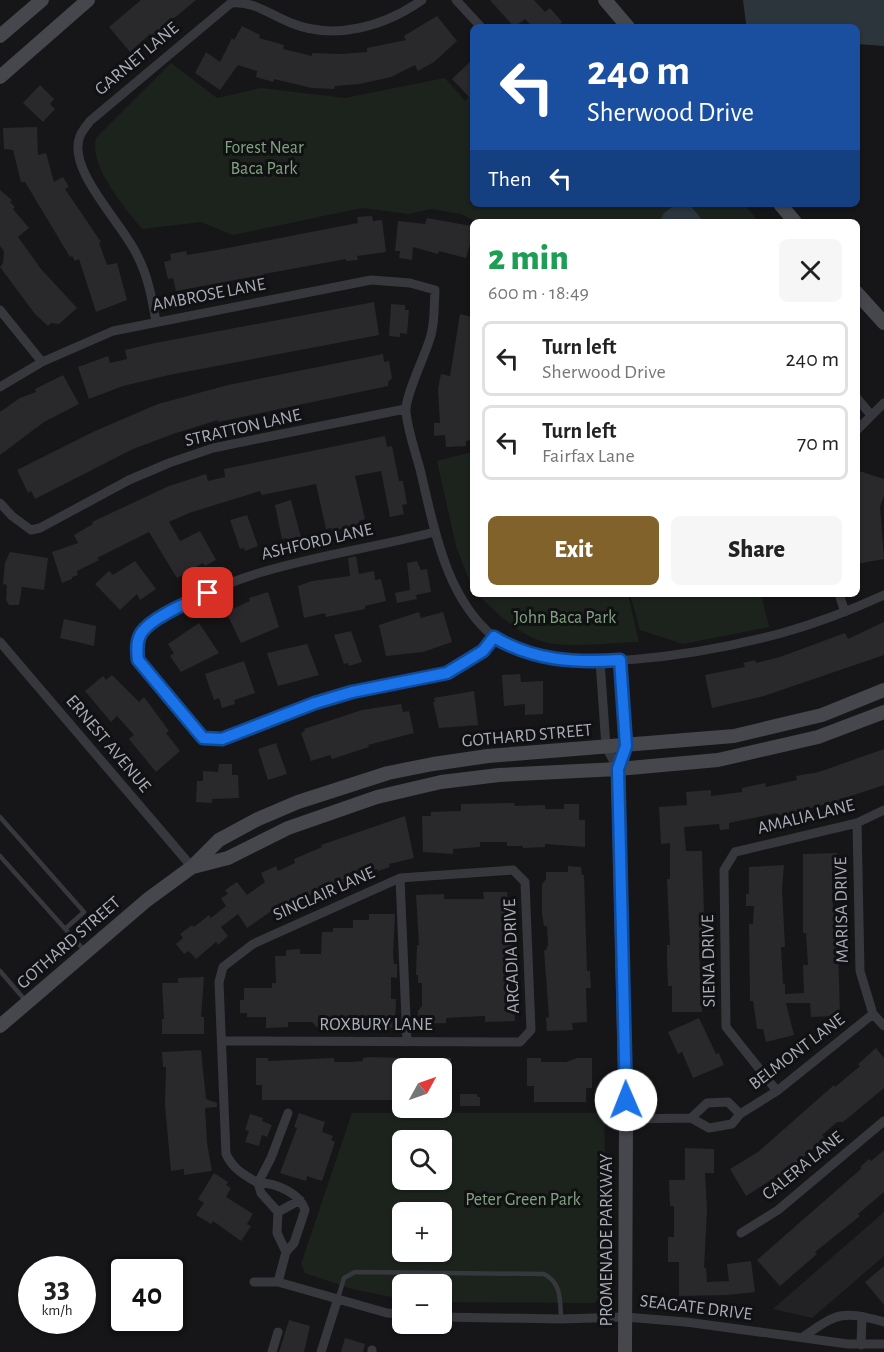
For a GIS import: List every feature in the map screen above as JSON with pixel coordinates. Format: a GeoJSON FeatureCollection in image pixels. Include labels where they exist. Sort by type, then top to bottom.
{"type":"FeatureCollection","features":[{"type":"Feature","properties":{"kind":"street"},"geometry":{"type":"LineString","coordinates":[[0,36],[42,0]]}},
{"type":"Feature","properties":{"kind":"street"},"geometry":{"type":"LineString","coordinates":[[0,77],[88,0]]}},
{"type":"Feature","properties":{"kind":"street","name":"GARNET LANE"},"geometry":{"type":"LineString","coordinates":[[156,322],[151,290],[137,254],[85,173],[79,158],[79,137],[90,121],[231,3],[254,4],[292,24],[330,31],[365,27],[385,21],[422,0]]}},
{"type":"Feature","properties":{"kind":"street"},"geometry":{"type":"LineString","coordinates":[[456,0],[478,24]]}},
{"type":"Feature","properties":{"kind":"street"},"geometry":{"type":"LineString","coordinates":[[605,0],[625,24]]}},
{"type":"Feature","properties":{"kind":"street"},"geometry":{"type":"LineString","coordinates":[[782,207],[792,219]]}},
{"type":"Feature","properties":{"kind":"street","name":"AMBROSE LANE"},"geometry":{"type":"LineString","coordinates":[[0,387],[42,362],[113,331],[371,280],[410,283],[435,290],[432,333],[405,410]]}},
{"type":"Feature","properties":{"kind":"street"},"geometry":{"type":"LineString","coordinates":[[860,296],[884,323]]}},
{"type":"Feature","properties":{"kind":"street"},"geometry":{"type":"LineString","coordinates":[[0,310],[42,362]]}},
{"type":"Feature","properties":{"kind":"street"},"geometry":{"type":"LineString","coordinates":[[860,402],[871,415]]}},
{"type":"Feature","properties":{"kind":"street"},"geometry":{"type":"LineString","coordinates":[[860,427],[884,403]]}},
{"type":"Feature","properties":{"kind":"street"},"geometry":{"type":"LineString","coordinates":[[405,410],[435,532],[462,599],[494,637],[537,656],[560,660],[600,661],[712,649],[781,633],[845,612],[884,595]]}},
{"type":"Feature","properties":{"kind":"street","name":"STRATTON LANE"},"geometry":{"type":"LineString","coordinates":[[0,503],[12,516],[31,530],[50,523],[129,480],[213,448],[405,410]]}},
{"type":"Feature","properties":{"kind":"street","name":"ASHFORD LANE"},"geometry":{"type":"LineString","coordinates":[[435,532],[262,571],[208,593],[174,609],[142,632],[137,644],[138,660],[203,738],[222,739],[315,703],[352,692],[447,673],[483,651],[494,637]]}},
{"type":"Feature","properties":{"kind":"street"},"geometry":{"type":"LineString","coordinates":[[840,597],[845,612]]}},
{"type":"Feature","properties":{"kind":"street","name":"ERNEST AVENUE"},"geometry":{"type":"LineString","coordinates":[[0,642],[192,867]]}},
{"type":"Feature","properties":{"kind":"street","name":"PROMENADE PARKWAY"},"geometry":{"type":"LineString","coordinates":[[620,660],[626,746],[618,769],[626,1119],[624,1352]]}},
{"type":"Feature","properties":{"kind":"street","name":"PROMENADE PARKWAY"},"geometry":{"type":"LineString","coordinates":[[600,661],[606,747],[618,769]]}},
{"type":"Feature","properties":{"kind":"street","name":"GOTHARD STREET"},"geometry":{"type":"LineString","coordinates":[[0,1026],[147,900],[192,867],[219,840],[258,819],[319,794],[388,773],[488,756],[626,746],[743,734],[822,715],[884,690]]}},
{"type":"Feature","properties":{"kind":"street","name":"GOTHARD STREET"},"geometry":{"type":"LineString","coordinates":[[192,867],[228,858],[288,828],[377,797],[441,782],[499,775],[618,769],[718,760],[818,737],[884,712]]}},
{"type":"Feature","properties":{"kind":"street","name":"AMALIA LANE"},"geometry":{"type":"LineString","coordinates":[[735,852],[857,823],[884,810]]}},
{"type":"Feature","properties":{"kind":"street","name":"MARISA DRIVE"},"geometry":{"type":"LineString","coordinates":[[857,823],[860,971],[873,1014],[884,1026]]}},
{"type":"Feature","properties":{"kind":"street","name":"SIENA DRIVE"},"geometry":{"type":"LineString","coordinates":[[735,852],[724,870],[726,1027],[777,1091]]}},
{"type":"Feature","properties":{"kind":"street","name":"SINCLAIR LANE"},"geometry":{"type":"LineString","coordinates":[[222,1041],[219,982],[223,967],[253,944],[400,878],[513,870],[520,875]]}},
{"type":"Feature","properties":{"kind":"street","name":"ARCADIA DRIVE"},"geometry":{"type":"LineString","coordinates":[[520,875],[525,882],[531,1030],[528,1036]]}},
{"type":"Feature","properties":{"kind":"street"},"geometry":{"type":"LineString","coordinates":[[400,878],[407,1042]]}},
{"type":"Feature","properties":{"kind":"street","name":"BELMONT LANE"},"geometry":{"type":"LineString","coordinates":[[626,1119],[691,1118],[709,1128],[732,1124],[740,1114],[777,1091],[873,1014]]}},
{"type":"Feature","properties":{"kind":"street","name":"ROXBURY LANE"},"geometry":{"type":"LineString","coordinates":[[222,1041],[520,1042],[528,1036]]}},
{"type":"Feature","properties":{"kind":"street"},"geometry":{"type":"LineString","coordinates":[[222,1041],[226,1154],[231,1164],[240,1173],[258,1183],[267,1182],[297,1196],[304,1210],[303,1220],[294,1243],[286,1252],[278,1282]]}},
{"type":"Feature","properties":{"kind":"street","name":"BELMONT LANE"},"geometry":{"type":"LineString","coordinates":[[691,1118],[707,1103],[728,1102],[740,1114]]}},
{"type":"Feature","properties":{"kind":"street"},"geometry":{"type":"LineString","coordinates":[[286,1252],[277,1233],[278,1212],[261,1193],[258,1183],[271,1158],[288,1113]]}},
{"type":"Feature","properties":{"kind":"street","name":"CALERA LANE"},"geometry":{"type":"LineString","coordinates":[[741,1233],[778,1210],[884,1121]]}},
{"type":"Feature","properties":{"kind":"street"},"geometry":{"type":"LineString","coordinates":[[278,1212],[300,1200]]}},
{"type":"Feature","properties":{"kind":"street"},"geometry":{"type":"LineString","coordinates":[[254,1282],[278,1282],[392,1313]]}},
{"type":"Feature","properties":{"kind":"street"},"geometry":{"type":"LineString","coordinates":[[321,1352],[338,1298]]}},
{"type":"Feature","properties":{"kind":"street"},"geometry":{"type":"LineString","coordinates":[[803,1337],[831,1317],[846,1315],[884,1322]]}},
{"type":"Feature","properties":{"kind":"street","name":"SEAGATE DRIVE"},"geometry":{"type":"LineString","coordinates":[[452,1317],[561,1319],[625,1317],[861,1345],[884,1344]]}},
{"type":"Feature","properties":{"kind":"street"},"geometry":{"type":"LineString","coordinates":[[861,1345],[862,1317]]}},
{"type":"Feature","properties":{"kind":"street"},"geometry":{"type":"LineString","coordinates":[[272,1352],[278,1332]]}},
{"type":"Feature","properties":{"kind":"lane"},"geometry":{"type":"LineString","coordinates":[[0,817],[84,912],[64,929]]}},
{"type":"Feature","properties":{"kind":"lane"},"geometry":{"type":"LineString","coordinates":[[0,856],[86,952]]}},
{"type":"Feature","properties":{"kind":"lane"},"geometry":{"type":"LineString","coordinates":[[0,971],[27,1002]]}},
{"type":"Feature","properties":{"kind":"lane"},"geometry":{"type":"LineString","coordinates":[[338,1298],[344,1278],[355,1272],[544,1274],[552,1278],[557,1285],[561,1319]]}},
{"type":"Feature","properties":{"kind":"shaded area"},"geometry":{"type":"Polygon","coordinates":[[[743,0],[884,0],[884,46],[860,44],[860,24],[746,24],[743,0]]]}},
{"type":"Feature","properties":{"kind":"shaded area"},"geometry":{"type":"Polygon","coordinates":[[[672,207],[692,207],[702,219],[661,219],[672,207]]]}},
{"type":"Feature","properties":{"kind":"shaded area"},"geometry":{"type":"Polygon","coordinates":[[[884,1212],[884,1256],[812,1318],[773,1309],[884,1212]]]}},
{"type":"Feature","properties":{"kind":"green space","name":"Forest Near Baca Park"},"geometry":{"type":"Polygon","coordinates":[[[171,63],[217,98],[261,88],[345,98],[445,78],[465,101],[470,96],[470,207],[746,207],[756,219],[470,219],[461,214],[431,209],[409,214],[362,208],[233,235],[201,222],[142,229],[118,199],[103,174],[95,149],[96,138],[171,63]]]}},
{"type":"Feature","properties":{"kind":"green space","name":"John Baca Park"},"geometry":{"type":"Polygon","coordinates":[[[470,453],[470,582],[456,546],[437,461],[470,453]]]}},
{"type":"Feature","properties":{"kind":"green space","name":"John Baca Park"},"geometry":{"type":"Polygon","coordinates":[[[480,597],[629,597],[639,642],[562,645],[541,641],[514,627],[480,597]]]}},
{"type":"Feature","properties":{"kind":"green space"},"geometry":{"type":"Polygon","coordinates":[[[631,597],[762,597],[769,627],[683,644],[640,630],[631,597]]]}},
{"type":"Feature","properties":{"kind":"green space","name":"Peter Green Park"},"geometry":{"type":"Polygon","coordinates":[[[352,1113],[392,1113],[392,1118],[452,1118],[452,1113],[604,1113],[608,1291],[603,1299],[593,1303],[452,1302],[452,1274],[392,1274],[392,1297],[352,1289],[305,1273],[301,1264],[352,1113]]]}},
{"type":"Feature","properties":{"kind":"building"},"geometry":{"type":"Polygon","coordinates":[[[141,0],[196,0],[162,28],[164,30],[154,39],[150,34],[130,52],[109,27],[141,0]]]}},
{"type":"Feature","properties":{"kind":"building"},"geometry":{"type":"Polygon","coordinates":[[[490,0],[534,0],[545,12],[550,8],[562,22],[560,24],[530,24],[525,19],[518,24],[511,24],[490,0]]]}},
{"type":"Feature","properties":{"kind":"building"},"geometry":{"type":"Polygon","coordinates":[[[437,16],[457,41],[434,62],[418,71],[415,65],[391,77],[360,84],[335,86],[334,89],[312,88],[274,79],[273,82],[256,77],[257,71],[238,65],[220,90],[195,73],[206,52],[220,62],[232,38],[234,40],[242,26],[260,35],[259,38],[284,45],[283,49],[312,56],[312,53],[367,52],[367,48],[406,40],[404,36],[437,16]]]}},
{"type":"Feature","properties":{"kind":"building"},"geometry":{"type":"Polygon","coordinates":[[[470,62],[470,98],[452,79],[470,62]]]}},
{"type":"Feature","properties":{"kind":"building"},"geometry":{"type":"Polygon","coordinates":[[[40,85],[54,99],[50,104],[55,109],[43,122],[23,103],[40,85]]]}},
{"type":"Feature","properties":{"kind":"building"},"geometry":{"type":"Polygon","coordinates":[[[37,127],[38,155],[46,153],[54,182],[63,177],[69,187],[65,189],[101,242],[99,243],[107,265],[117,263],[127,300],[96,312],[79,259],[75,261],[72,256],[70,257],[25,182],[21,182],[13,150],[4,149],[3,128],[37,127]]]}},
{"type":"Feature","properties":{"kind":"building"},"geometry":{"type":"Polygon","coordinates":[[[0,190],[12,200],[10,202],[15,207],[13,209],[29,228],[18,237],[41,269],[77,308],[59,324],[51,323],[48,326],[35,314],[0,267],[3,263],[4,251],[0,246],[0,190]]]}},
{"type":"Feature","properties":{"kind":"building"},"geometry":{"type":"Polygon","coordinates":[[[372,216],[373,221],[382,220],[386,252],[357,256],[358,260],[346,261],[346,259],[264,274],[264,278],[252,281],[251,277],[176,291],[173,278],[168,279],[164,262],[171,260],[170,254],[186,251],[187,255],[217,250],[358,223],[357,217],[372,216]]]}},
{"type":"Feature","properties":{"kind":"building"},"geometry":{"type":"Polygon","coordinates":[[[427,218],[470,226],[470,244],[466,258],[413,247],[412,260],[399,258],[400,251],[395,251],[398,221],[425,224],[427,218]]]}},
{"type":"Feature","properties":{"kind":"building"},"geometry":{"type":"Polygon","coordinates":[[[374,302],[379,335],[169,375],[123,386],[89,399],[78,367],[108,356],[110,363],[127,359],[125,350],[155,343],[374,302]]]}},
{"type":"Feature","properties":{"kind":"building"},"geometry":{"type":"Polygon","coordinates":[[[391,304],[405,305],[405,310],[409,310],[407,334],[400,333],[400,337],[389,336],[391,304]]]}},
{"type":"Feature","properties":{"kind":"building"},"geometry":{"type":"Polygon","coordinates":[[[460,314],[470,316],[470,440],[466,441],[466,446],[446,447],[445,435],[434,436],[434,423],[440,423],[438,389],[441,374],[450,376],[460,314]]]}},
{"type":"Feature","properties":{"kind":"building"},"geometry":{"type":"Polygon","coordinates":[[[383,354],[384,362],[389,361],[392,378],[388,386],[218,422],[218,420],[176,433],[133,449],[35,499],[31,491],[28,493],[17,470],[95,431],[158,404],[228,385],[383,354]]]}},
{"type":"Feature","properties":{"kind":"building"},"geometry":{"type":"Polygon","coordinates":[[[63,375],[79,404],[44,422],[0,455],[0,412],[20,398],[36,392],[35,389],[63,375]]]}},
{"type":"Feature","properties":{"kind":"building"},"geometry":{"type":"Polygon","coordinates":[[[385,436],[387,447],[392,446],[399,481],[403,481],[407,504],[402,505],[404,514],[390,517],[381,471],[355,476],[365,519],[359,521],[360,524],[332,531],[331,528],[326,529],[316,484],[262,495],[260,491],[189,513],[169,522],[180,541],[200,531],[216,560],[205,566],[203,563],[177,578],[149,532],[97,558],[99,560],[77,571],[78,575],[62,583],[52,552],[78,543],[74,535],[93,524],[92,522],[169,486],[206,474],[208,481],[225,477],[224,469],[385,436]]]}},
{"type":"Feature","properties":{"kind":"building"},"geometry":{"type":"Polygon","coordinates":[[[860,471],[884,479],[884,495],[880,507],[884,559],[860,563],[860,471]]]}},
{"type":"Feature","properties":{"kind":"building"},"geometry":{"type":"Polygon","coordinates":[[[291,500],[301,537],[287,540],[287,538],[282,539],[275,505],[291,500]]]}},
{"type":"Feature","properties":{"kind":"building"},"geometry":{"type":"Polygon","coordinates":[[[247,515],[258,546],[245,551],[244,548],[240,549],[230,520],[247,515]]]}},
{"type":"Feature","properties":{"kind":"building"},"geometry":{"type":"Polygon","coordinates":[[[10,552],[48,558],[44,590],[22,587],[19,605],[9,605],[6,600],[7,585],[3,584],[5,563],[10,552]]]}},
{"type":"Feature","properties":{"kind":"building"},"geometry":{"type":"Polygon","coordinates":[[[356,556],[359,574],[374,571],[375,580],[381,579],[386,601],[365,606],[365,609],[326,617],[325,613],[304,618],[298,586],[312,581],[350,576],[348,558],[356,556]]]}},
{"type":"Feature","properties":{"kind":"building"},"geometry":{"type":"Polygon","coordinates":[[[135,561],[156,589],[140,600],[137,594],[120,610],[95,584],[109,571],[113,575],[135,561]]]}},
{"type":"Feature","properties":{"kind":"building"},"geometry":{"type":"Polygon","coordinates":[[[417,561],[421,570],[427,569],[431,592],[416,595],[417,599],[397,603],[395,593],[410,590],[407,563],[417,561]]]}},
{"type":"Feature","properties":{"kind":"building"},"geometry":{"type":"Polygon","coordinates":[[[268,592],[279,627],[241,643],[226,612],[250,601],[249,598],[268,592]]]}},
{"type":"Feature","properties":{"kind":"building"},"geometry":{"type":"Polygon","coordinates":[[[419,612],[421,618],[443,612],[452,642],[423,652],[386,656],[379,625],[419,612]]]}},
{"type":"Feature","properties":{"kind":"building"},"geometry":{"type":"Polygon","coordinates":[[[64,619],[96,626],[94,646],[60,638],[64,619]]]}},
{"type":"Feature","properties":{"kind":"building"},"geometry":{"type":"Polygon","coordinates":[[[884,622],[884,655],[764,696],[712,708],[705,675],[745,667],[743,663],[755,660],[756,663],[780,657],[845,633],[848,639],[884,622]]]}},
{"type":"Feature","properties":{"kind":"building"},"geometry":{"type":"Polygon","coordinates":[[[199,623],[219,653],[181,672],[170,656],[174,653],[168,644],[199,623]]]}},
{"type":"Feature","properties":{"kind":"building"},"geometry":{"type":"Polygon","coordinates":[[[351,631],[362,662],[349,666],[348,663],[344,664],[334,635],[351,631]]]}},
{"type":"Feature","properties":{"kind":"building"},"geometry":{"type":"Polygon","coordinates":[[[307,644],[319,675],[278,686],[267,653],[307,644]]]}},
{"type":"Feature","properties":{"kind":"building"},"geometry":{"type":"Polygon","coordinates":[[[244,661],[255,693],[234,700],[235,704],[222,708],[219,698],[214,700],[205,674],[244,661]]]}},
{"type":"Feature","properties":{"kind":"building"},"geometry":{"type":"Polygon","coordinates":[[[520,674],[521,682],[543,681],[543,714],[525,715],[525,704],[504,706],[502,675],[520,674]]]}},
{"type":"Feature","properties":{"kind":"building"},"geometry":{"type":"Polygon","coordinates":[[[112,675],[139,702],[144,697],[169,731],[166,733],[180,751],[156,772],[129,739],[134,735],[117,716],[111,722],[85,691],[103,676],[106,680],[112,675]]]}},
{"type":"Feature","properties":{"kind":"building"},"geometry":{"type":"Polygon","coordinates":[[[474,691],[478,725],[439,728],[434,698],[474,691]]]}},
{"type":"Feature","properties":{"kind":"building"},"geometry":{"type":"Polygon","coordinates":[[[401,704],[403,712],[409,711],[414,733],[368,745],[369,747],[332,759],[330,755],[311,761],[301,733],[305,731],[304,729],[362,710],[401,704]]]}},
{"type":"Feature","properties":{"kind":"building"},"geometry":{"type":"Polygon","coordinates":[[[276,743],[287,774],[268,780],[258,749],[276,743]]]}},
{"type":"Feature","properties":{"kind":"building"},"geometry":{"type":"Polygon","coordinates":[[[884,749],[884,785],[845,798],[847,802],[835,806],[834,802],[777,816],[777,813],[729,823],[729,829],[720,830],[719,824],[684,827],[686,851],[702,851],[705,945],[699,945],[702,1012],[672,1012],[672,986],[668,986],[667,962],[667,945],[670,945],[667,879],[670,879],[670,843],[661,844],[659,807],[687,805],[686,792],[711,790],[711,796],[742,792],[742,788],[765,783],[766,787],[797,780],[796,776],[819,772],[884,749]]]}},
{"type":"Feature","properties":{"kind":"building"},"geometry":{"type":"Polygon","coordinates":[[[219,764],[232,764],[232,775],[238,775],[239,798],[212,799],[212,803],[196,802],[197,781],[203,781],[203,771],[218,772],[219,764]]]}},
{"type":"Feature","properties":{"kind":"building"},"geometry":{"type":"Polygon","coordinates":[[[514,803],[515,806],[545,805],[545,809],[564,809],[564,804],[579,804],[579,820],[585,820],[585,847],[545,844],[545,847],[523,848],[523,846],[507,846],[507,842],[480,842],[480,847],[453,849],[453,854],[423,852],[422,816],[431,816],[431,812],[461,811],[461,804],[514,803]]]}},
{"type":"Feature","properties":{"kind":"building"},"geometry":{"type":"Polygon","coordinates":[[[405,816],[414,858],[389,864],[390,867],[378,871],[377,869],[370,872],[369,869],[365,870],[343,879],[344,882],[318,895],[312,894],[272,915],[270,912],[247,928],[238,914],[221,927],[228,936],[218,945],[216,942],[196,959],[189,951],[184,954],[176,944],[183,938],[180,934],[192,925],[194,927],[209,915],[211,918],[226,906],[221,898],[228,894],[225,890],[237,882],[247,895],[265,882],[261,873],[276,866],[278,871],[295,863],[294,859],[322,847],[321,845],[405,816]]]}},
{"type":"Feature","properties":{"kind":"building"},"geometry":{"type":"Polygon","coordinates":[[[837,853],[838,863],[832,863],[833,910],[837,910],[840,1016],[811,1017],[810,1003],[786,1003],[794,1035],[766,1042],[763,1029],[757,1029],[753,1001],[750,1001],[749,924],[753,924],[754,906],[746,906],[746,894],[749,894],[749,867],[784,865],[782,889],[785,947],[781,947],[783,984],[785,984],[785,994],[804,993],[803,965],[808,965],[806,933],[803,933],[803,854],[837,853]]]}},
{"type":"Feature","properties":{"kind":"building"},"geometry":{"type":"Polygon","coordinates":[[[568,866],[581,867],[582,875],[584,875],[587,971],[590,971],[591,988],[586,988],[587,1022],[572,1023],[573,1030],[547,1031],[546,1018],[549,1017],[544,950],[548,945],[547,926],[544,926],[542,914],[542,884],[546,879],[546,872],[568,872],[568,866]]]}},
{"type":"Feature","properties":{"kind":"building"},"geometry":{"type":"Polygon","coordinates":[[[483,892],[507,892],[514,972],[510,972],[510,1007],[514,1007],[515,1021],[485,1022],[485,1016],[446,1018],[446,1023],[418,1024],[418,1011],[422,1006],[422,983],[418,983],[418,975],[416,975],[417,945],[419,945],[416,895],[444,894],[444,899],[484,899],[483,892]]]}},
{"type":"Feature","properties":{"kind":"building"},"geometry":{"type":"Polygon","coordinates":[[[369,914],[395,914],[393,954],[394,964],[397,964],[397,978],[391,977],[391,999],[396,999],[395,1028],[384,1027],[384,1024],[355,1023],[354,1026],[317,1027],[312,1022],[288,1022],[288,1027],[266,1028],[266,1017],[247,1017],[247,1013],[240,1013],[240,1000],[244,1000],[244,988],[272,988],[272,983],[276,983],[275,956],[286,956],[286,950],[300,949],[300,954],[321,954],[322,932],[333,932],[333,928],[353,928],[353,920],[369,920],[369,914]]]}},
{"type":"Feature","properties":{"kind":"building"},"geometry":{"type":"Polygon","coordinates":[[[204,977],[201,1017],[204,1017],[204,1034],[162,1034],[162,1019],[164,1019],[162,983],[178,983],[178,978],[204,977]]]}},
{"type":"Feature","properties":{"kind":"building"},"geometry":{"type":"Polygon","coordinates":[[[699,1018],[716,1054],[719,1053],[724,1065],[693,1078],[682,1052],[678,1054],[668,1032],[699,1018]]]}},
{"type":"Feature","properties":{"kind":"building"},"geometry":{"type":"Polygon","coordinates":[[[876,1048],[884,1058],[884,1088],[843,1122],[837,1122],[822,1135],[826,1140],[784,1174],[787,1178],[779,1184],[774,1178],[746,1196],[730,1169],[758,1152],[834,1085],[835,1087],[860,1066],[858,1064],[876,1048]]]}},
{"type":"Feature","properties":{"kind":"building"},"geometry":{"type":"Polygon","coordinates":[[[201,1050],[206,1099],[217,1103],[217,1107],[205,1108],[207,1143],[212,1171],[184,1175],[184,1169],[171,1171],[165,1105],[166,1067],[163,1067],[162,1052],[201,1050]]]}},
{"type":"Feature","properties":{"kind":"building"},"geometry":{"type":"Polygon","coordinates":[[[369,1057],[401,1058],[392,1058],[392,1100],[262,1100],[262,1085],[256,1085],[256,1058],[268,1058],[268,1061],[334,1058],[334,1062],[352,1062],[363,1061],[363,1058],[369,1057]]]}},
{"type":"Feature","properties":{"kind":"building"},"geometry":{"type":"Polygon","coordinates":[[[527,1058],[541,1058],[541,1062],[566,1062],[578,1058],[592,1058],[592,1088],[586,1088],[586,1102],[534,1102],[534,1086],[527,1086],[527,1058]]]}},
{"type":"Feature","properties":{"kind":"building"},"geometry":{"type":"Polygon","coordinates":[[[460,1094],[477,1094],[477,1097],[480,1097],[480,1106],[460,1106],[460,1094]]]}},
{"type":"Feature","properties":{"kind":"building"},"geometry":{"type":"Polygon","coordinates":[[[299,1113],[325,1122],[322,1132],[333,1136],[331,1140],[335,1142],[322,1181],[307,1176],[306,1181],[280,1173],[297,1128],[294,1127],[299,1113]]]}},
{"type":"Feature","properties":{"kind":"building"},"geometry":{"type":"Polygon","coordinates":[[[250,1114],[263,1118],[262,1121],[272,1125],[267,1137],[262,1135],[259,1146],[245,1142],[249,1131],[245,1130],[250,1114]]]}},
{"type":"Feature","properties":{"kind":"building"},"geometry":{"type":"Polygon","coordinates":[[[685,1148],[714,1149],[714,1173],[705,1173],[707,1210],[704,1268],[706,1268],[707,1282],[729,1281],[727,1264],[751,1261],[755,1292],[679,1296],[679,1262],[668,1262],[668,1237],[674,1237],[674,1206],[670,1206],[669,1180],[685,1180],[685,1148]]]}},
{"type":"Feature","properties":{"kind":"building"},"geometry":{"type":"Polygon","coordinates":[[[884,1150],[884,1192],[780,1286],[757,1260],[862,1168],[860,1167],[869,1159],[871,1161],[884,1150]]]}},
{"type":"Feature","properties":{"kind":"building"},"geometry":{"type":"Polygon","coordinates":[[[214,1173],[228,1182],[226,1185],[231,1188],[226,1197],[253,1214],[247,1224],[251,1226],[241,1241],[213,1221],[211,1224],[196,1215],[204,1203],[198,1199],[214,1173]]]}},
{"type":"Feature","properties":{"kind":"building"},"geometry":{"type":"Polygon","coordinates":[[[884,1266],[884,1305],[865,1282],[884,1266]]]}},
{"type":"Feature","properties":{"kind":"building"},"geometry":{"type":"Polygon","coordinates":[[[289,1320],[310,1326],[304,1352],[279,1352],[289,1320]]]}},
{"type":"Feature","properties":{"kind":"building"},"geometry":{"type":"Polygon","coordinates":[[[345,1338],[365,1344],[363,1352],[341,1352],[345,1338]]]}},
{"type":"Feature","properties":{"kind":"route"},"geometry":{"type":"LineString","coordinates":[[208,593],[174,609],[151,625],[142,632],[137,644],[138,660],[203,738],[222,739],[279,715],[352,692],[447,673],[469,662],[483,651],[494,637],[537,656],[560,660],[620,660],[626,746],[618,769],[626,1100]]}}]}
